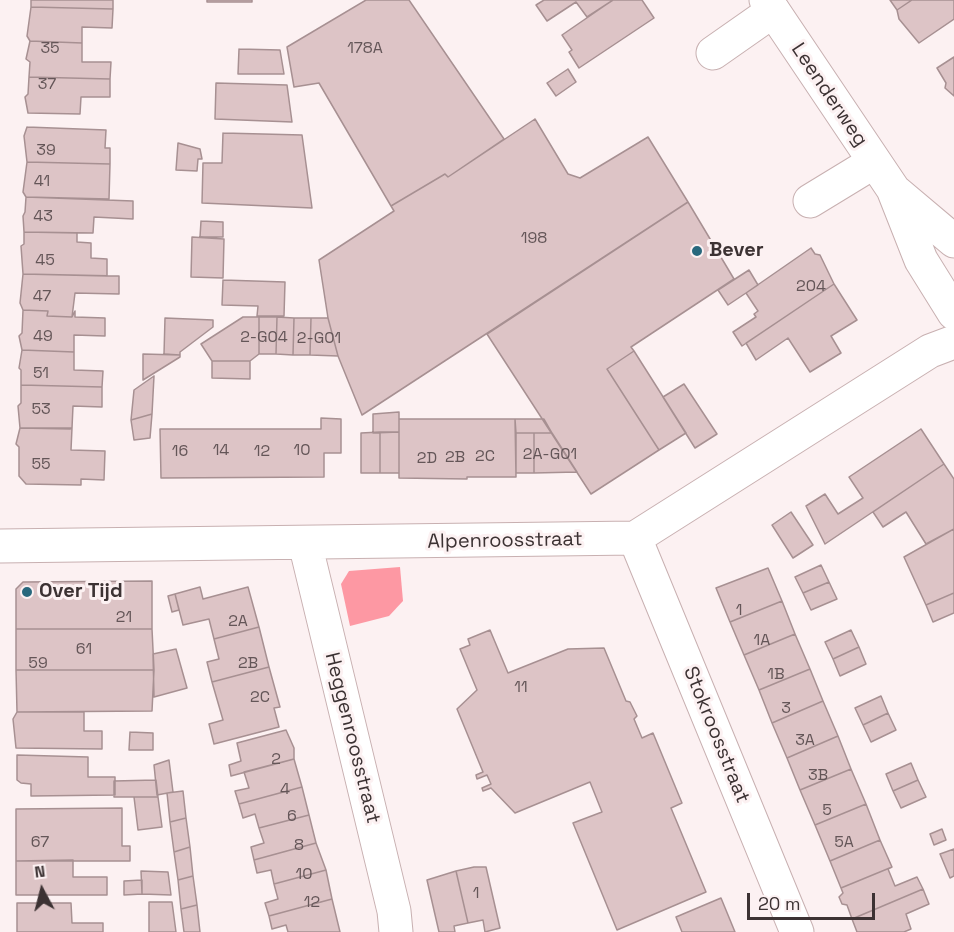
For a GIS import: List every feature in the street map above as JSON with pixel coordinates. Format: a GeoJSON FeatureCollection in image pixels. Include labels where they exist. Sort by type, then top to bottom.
{"type":"FeatureCollection","features":[{"type":"Feature","properties":{"kind":"street"},"geometry":{"type":"LineString","coordinates":[[713,53],[770,6]]}},
{"type":"Feature","properties":{"kind":"street","name":"Leenderweg"},"geometry":{"type":"LineString","coordinates":[[770,6],[893,189],[921,260],[954,313]]}},
{"type":"Feature","properties":{"kind":"street"},"geometry":{"type":"LineString","coordinates":[[810,201],[874,162]]}},
{"type":"Feature","properties":{"kind":"street","name":"Leenderweg"},"geometry":{"type":"LineString","coordinates":[[893,189],[954,241]]}},
{"type":"Feature","properties":{"kind":"street"},"geometry":{"type":"LineString","coordinates":[[635,538],[930,351],[954,342]]}},
{"type":"Feature","properties":{"kind":"street","name":"Alpenroosstraat"},"geometry":{"type":"LineString","coordinates":[[0,546],[635,538]]}},
{"type":"Feature","properties":{"kind":"street","name":"Stokroosstraat"},"geometry":{"type":"LineString","coordinates":[[635,538],[796,932]]}},
{"type":"Feature","properties":{"kind":"street","name":"Heggenroosstraat"},"geometry":{"type":"LineString","coordinates":[[305,543],[394,912],[396,932]]}},
{"type":"Feature","properties":{"kind":"shaded area"},"geometry":{"type":"Polygon","coordinates":[[[400,567],[403,601],[389,616],[350,626],[341,584],[349,571],[400,567]]]}},
{"type":"Feature","properties":{"kind":"building"},"geometry":{"type":"Polygon","coordinates":[[[31,0],[113,0],[113,9],[31,7],[31,0]]]}},
{"type":"Feature","properties":{"kind":"building"},"geometry":{"type":"Polygon","coordinates":[[[207,0],[252,0],[252,2],[207,2],[207,0]]]}},
{"type":"Feature","properties":{"kind":"building"},"geometry":{"type":"Polygon","coordinates":[[[366,0],[409,0],[504,139],[448,177],[445,174],[391,206],[319,83],[294,87],[287,47],[366,0]]]}},
{"type":"Feature","properties":{"kind":"building"},"geometry":{"type":"Polygon","coordinates":[[[544,0],[613,0],[587,17],[576,2],[547,21],[536,5],[544,0]]]}},
{"type":"Feature","properties":{"kind":"building"},"geometry":{"type":"Polygon","coordinates":[[[613,0],[642,0],[654,18],[579,68],[569,52],[572,50],[562,35],[613,0]]]}},
{"type":"Feature","properties":{"kind":"building"},"geometry":{"type":"Polygon","coordinates":[[[890,0],[912,0],[897,10],[890,0]]]}},
{"type":"Feature","properties":{"kind":"building"},"geometry":{"type":"Polygon","coordinates":[[[912,0],[954,0],[954,19],[919,43],[899,19],[897,10],[912,0]]]}},
{"type":"Feature","properties":{"kind":"building"},"geometry":{"type":"Polygon","coordinates":[[[31,7],[113,9],[112,28],[82,27],[82,43],[30,41],[27,36],[31,7]]]}},
{"type":"Feature","properties":{"kind":"building"},"geometry":{"type":"Polygon","coordinates":[[[30,41],[82,43],[82,62],[111,62],[110,79],[29,77],[30,62],[26,59],[30,41]]]}},
{"type":"Feature","properties":{"kind":"building"},"geometry":{"type":"Polygon","coordinates":[[[239,49],[280,50],[284,74],[238,74],[239,49]]]}},
{"type":"Feature","properties":{"kind":"building"},"geometry":{"type":"Polygon","coordinates":[[[954,57],[954,96],[945,88],[946,83],[937,68],[954,57]]]}},
{"type":"Feature","properties":{"kind":"building"},"geometry":{"type":"Polygon","coordinates":[[[568,69],[576,82],[556,96],[547,83],[568,69]]]}},
{"type":"Feature","properties":{"kind":"building"},"geometry":{"type":"Polygon","coordinates":[[[29,77],[110,79],[110,97],[81,97],[80,114],[28,113],[25,97],[28,94],[29,77]]]}},
{"type":"Feature","properties":{"kind":"building"},"geometry":{"type":"Polygon","coordinates":[[[216,83],[287,85],[292,122],[215,119],[216,83]]]}},
{"type":"Feature","properties":{"kind":"building"},"geometry":{"type":"Polygon","coordinates":[[[535,119],[568,174],[580,178],[648,137],[688,202],[362,415],[338,356],[328,318],[319,260],[394,211],[391,206],[445,174],[448,177],[535,119]]]}},
{"type":"Feature","properties":{"kind":"building"},"geometry":{"type":"Polygon","coordinates":[[[27,127],[106,130],[105,148],[110,148],[110,164],[27,162],[24,136],[27,127]]]}},
{"type":"Feature","properties":{"kind":"building"},"geometry":{"type":"Polygon","coordinates":[[[223,133],[302,135],[312,208],[202,203],[203,163],[222,163],[223,133]]]}},
{"type":"Feature","properties":{"kind":"building"},"geometry":{"type":"Polygon","coordinates":[[[178,143],[200,149],[202,159],[198,159],[197,171],[176,170],[178,143]]]}},
{"type":"Feature","properties":{"kind":"building"},"geometry":{"type":"Polygon","coordinates":[[[27,162],[110,164],[109,199],[26,197],[23,192],[27,162]]]}},
{"type":"Feature","properties":{"kind":"building"},"geometry":{"type":"Polygon","coordinates":[[[26,197],[133,201],[133,219],[94,217],[93,233],[24,232],[23,216],[26,197]]]}},
{"type":"Feature","properties":{"kind":"building"},"geometry":{"type":"Polygon","coordinates":[[[688,202],[734,279],[631,347],[634,351],[607,369],[659,450],[591,494],[487,334],[688,202]]]}},
{"type":"Feature","properties":{"kind":"building"},"geometry":{"type":"Polygon","coordinates":[[[201,221],[223,222],[223,237],[200,237],[201,221]]]}},
{"type":"Feature","properties":{"kind":"building"},"geometry":{"type":"Polygon","coordinates":[[[24,232],[77,233],[77,242],[91,243],[91,258],[107,259],[107,276],[23,274],[21,246],[24,244],[24,232]]]}},
{"type":"Feature","properties":{"kind":"building"},"geometry":{"type":"Polygon","coordinates":[[[192,237],[224,239],[223,278],[191,277],[192,237]]]}},
{"type":"Feature","properties":{"kind":"building"},"geometry":{"type":"Polygon","coordinates":[[[811,248],[815,254],[820,255],[834,284],[742,346],[733,332],[756,317],[754,314],[758,311],[746,293],[811,248]]]}},
{"type":"Feature","properties":{"kind":"building"},"geometry":{"type":"Polygon","coordinates":[[[749,270],[758,285],[728,305],[718,290],[749,270]]]}},
{"type":"Feature","properties":{"kind":"building"},"geometry":{"type":"Polygon","coordinates":[[[23,274],[119,276],[119,294],[75,293],[72,317],[47,316],[48,311],[23,310],[20,303],[23,274]]]}},
{"type":"Feature","properties":{"kind":"building"},"geometry":{"type":"Polygon","coordinates":[[[223,280],[285,282],[284,316],[257,316],[258,306],[222,305],[223,280]]]}},
{"type":"Feature","properties":{"kind":"building"},"geometry":{"type":"Polygon","coordinates":[[[834,284],[857,320],[831,336],[841,353],[810,372],[788,338],[756,360],[746,343],[834,284]]]}},
{"type":"Feature","properties":{"kind":"building"},"geometry":{"type":"Polygon","coordinates":[[[23,310],[48,311],[47,316],[72,317],[75,311],[75,317],[105,318],[105,336],[74,335],[74,352],[22,350],[19,336],[22,333],[23,310]]]}},
{"type":"Feature","properties":{"kind":"building"},"geometry":{"type":"Polygon","coordinates":[[[243,317],[259,317],[259,354],[250,361],[212,361],[201,344],[243,317]]]}},
{"type":"Feature","properties":{"kind":"building"},"geometry":{"type":"Polygon","coordinates":[[[259,317],[277,317],[276,354],[259,354],[259,317]]]}},
{"type":"Feature","properties":{"kind":"building"},"geometry":{"type":"Polygon","coordinates":[[[277,317],[294,318],[293,355],[276,354],[277,317]]]}},
{"type":"Feature","properties":{"kind":"building"},"geometry":{"type":"Polygon","coordinates":[[[165,318],[213,320],[213,327],[180,352],[180,355],[164,354],[165,318]]]}},
{"type":"Feature","properties":{"kind":"building"},"geometry":{"type":"Polygon","coordinates":[[[294,318],[311,318],[310,355],[293,355],[294,318]]]}},
{"type":"Feature","properties":{"kind":"building"},"geometry":{"type":"Polygon","coordinates":[[[311,318],[328,318],[338,356],[310,355],[311,318]]]}},
{"type":"Feature","properties":{"kind":"building"},"geometry":{"type":"Polygon","coordinates":[[[22,350],[74,352],[74,370],[103,371],[102,387],[21,385],[19,368],[22,350]]]}},
{"type":"Feature","properties":{"kind":"building"},"geometry":{"type":"Polygon","coordinates":[[[634,351],[686,433],[659,450],[607,369],[634,351]]]}},
{"type":"Feature","properties":{"kind":"building"},"geometry":{"type":"Polygon","coordinates":[[[143,354],[180,355],[180,357],[143,380],[143,354]]]}},
{"type":"Feature","properties":{"kind":"building"},"geometry":{"type":"Polygon","coordinates":[[[212,361],[250,361],[250,379],[212,378],[212,361]]]}},
{"type":"Feature","properties":{"kind":"building"},"geometry":{"type":"Polygon","coordinates":[[[154,376],[152,414],[131,420],[134,390],[154,376]]]}},
{"type":"Feature","properties":{"kind":"building"},"geometry":{"type":"Polygon","coordinates":[[[684,384],[717,434],[695,448],[663,397],[684,384]]]}},
{"type":"Feature","properties":{"kind":"building"},"geometry":{"type":"Polygon","coordinates":[[[21,385],[102,387],[102,407],[73,406],[72,428],[70,429],[20,428],[18,406],[21,403],[21,385]]]}},
{"type":"Feature","properties":{"kind":"building"},"geometry":{"type":"Polygon","coordinates":[[[399,412],[399,432],[373,433],[373,414],[399,412]]]}},
{"type":"Feature","properties":{"kind":"building"},"geometry":{"type":"Polygon","coordinates":[[[152,414],[150,438],[134,440],[131,420],[152,414]]]}},
{"type":"Feature","properties":{"kind":"building"},"geometry":{"type":"Polygon","coordinates":[[[321,418],[341,419],[341,453],[324,453],[324,477],[161,478],[160,429],[321,429],[321,418]]]}},
{"type":"Feature","properties":{"kind":"building"},"geometry":{"type":"Polygon","coordinates":[[[399,419],[515,419],[516,477],[399,478],[399,419]]]}},
{"type":"Feature","properties":{"kind":"building"},"geometry":{"type":"Polygon","coordinates":[[[515,419],[544,419],[552,433],[516,433],[515,419]]]}},
{"type":"Feature","properties":{"kind":"building"},"geometry":{"type":"Polygon","coordinates":[[[20,428],[72,428],[71,450],[105,451],[104,480],[81,479],[81,485],[26,484],[19,476],[19,447],[16,444],[20,428]]]}},
{"type":"Feature","properties":{"kind":"building"},"geometry":{"type":"Polygon","coordinates":[[[921,429],[944,464],[825,544],[806,506],[825,494],[838,514],[863,498],[849,477],[921,429]]]}},
{"type":"Feature","properties":{"kind":"building"},"geometry":{"type":"Polygon","coordinates":[[[380,432],[399,432],[399,473],[380,473],[380,432]]]}},
{"type":"Feature","properties":{"kind":"building"},"geometry":{"type":"Polygon","coordinates":[[[380,432],[380,473],[361,473],[361,433],[380,432]]]}},
{"type":"Feature","properties":{"kind":"building"},"geometry":{"type":"Polygon","coordinates":[[[516,433],[534,433],[534,473],[516,473],[516,433]]]}},
{"type":"Feature","properties":{"kind":"building"},"geometry":{"type":"Polygon","coordinates":[[[534,433],[552,433],[577,472],[534,473],[534,433]]]}},
{"type":"Feature","properties":{"kind":"building"},"geometry":{"type":"Polygon","coordinates":[[[944,464],[954,479],[954,529],[926,544],[906,512],[883,527],[873,512],[944,464]]]}},
{"type":"Feature","properties":{"kind":"building"},"geometry":{"type":"Polygon","coordinates":[[[791,512],[813,545],[793,558],[772,525],[791,512]]]}},
{"type":"Feature","properties":{"kind":"building"},"geometry":{"type":"Polygon","coordinates":[[[954,529],[954,593],[926,605],[904,557],[954,529]]]}},
{"type":"Feature","properties":{"kind":"building"},"geometry":{"type":"Polygon","coordinates":[[[821,565],[829,582],[803,593],[795,577],[821,565]]]}},
{"type":"Feature","properties":{"kind":"building"},"geometry":{"type":"Polygon","coordinates":[[[768,568],[782,601],[730,622],[716,588],[768,568]]]}},
{"type":"Feature","properties":{"kind":"building"},"geometry":{"type":"Polygon","coordinates":[[[152,581],[152,629],[16,629],[16,589],[23,582],[152,581]]]}},
{"type":"Feature","properties":{"kind":"building"},"geometry":{"type":"Polygon","coordinates":[[[829,582],[837,599],[811,610],[803,593],[829,582]]]}},
{"type":"Feature","properties":{"kind":"building"},"geometry":{"type":"Polygon","coordinates":[[[200,587],[203,599],[248,587],[259,627],[214,639],[209,619],[183,625],[175,594],[200,587]]]}},
{"type":"Feature","properties":{"kind":"building"},"geometry":{"type":"Polygon","coordinates":[[[954,593],[954,613],[933,622],[926,605],[954,593]]]}},
{"type":"Feature","properties":{"kind":"building"},"geometry":{"type":"Polygon","coordinates":[[[175,594],[179,610],[172,612],[168,596],[175,594]]]}},
{"type":"Feature","properties":{"kind":"building"},"geometry":{"type":"Polygon","coordinates":[[[782,601],[795,634],[744,655],[730,622],[782,601]]]}},
{"type":"Feature","properties":{"kind":"building"},"geometry":{"type":"Polygon","coordinates":[[[259,627],[269,667],[212,682],[207,662],[219,659],[214,639],[259,627]]]}},
{"type":"Feature","properties":{"kind":"building"},"geometry":{"type":"Polygon","coordinates":[[[16,629],[152,629],[154,670],[16,670],[16,629]]]}},
{"type":"Feature","properties":{"kind":"building"},"geometry":{"type":"Polygon","coordinates":[[[490,630],[508,673],[568,649],[604,648],[626,701],[630,702],[637,716],[634,719],[642,738],[653,733],[682,803],[671,808],[706,892],[617,930],[573,823],[602,812],[590,782],[515,813],[491,788],[483,791],[482,788],[491,784],[487,775],[477,779],[476,775],[483,772],[457,709],[477,690],[460,649],[470,645],[468,639],[490,630]]]}},
{"type":"Feature","properties":{"kind":"building"},"geometry":{"type":"Polygon","coordinates":[[[851,630],[859,647],[833,659],[825,642],[851,630]]]}},
{"type":"Feature","properties":{"kind":"building"},"geometry":{"type":"Polygon","coordinates":[[[795,634],[810,669],[759,690],[744,655],[795,634]]]}},
{"type":"Feature","properties":{"kind":"building"},"geometry":{"type":"Polygon","coordinates":[[[859,647],[866,664],[840,676],[833,659],[859,647]]]}},
{"type":"Feature","properties":{"kind":"building"},"geometry":{"type":"Polygon","coordinates":[[[176,649],[187,688],[154,697],[153,654],[176,649]]]}},
{"type":"Feature","properties":{"kind":"building"},"geometry":{"type":"Polygon","coordinates":[[[269,667],[280,707],[274,708],[279,727],[214,744],[209,724],[223,720],[212,682],[269,667]]]}},
{"type":"Feature","properties":{"kind":"building"},"geometry":{"type":"Polygon","coordinates":[[[810,669],[823,701],[772,723],[759,690],[810,669]]]}},
{"type":"Feature","properties":{"kind":"building"},"geometry":{"type":"Polygon","coordinates":[[[16,670],[154,670],[152,711],[17,712],[16,670]]]}},
{"type":"Feature","properties":{"kind":"building"},"geometry":{"type":"Polygon","coordinates":[[[881,696],[888,713],[863,725],[855,708],[881,696]]]}},
{"type":"Feature","properties":{"kind":"building"},"geometry":{"type":"Polygon","coordinates":[[[823,701],[838,736],[787,758],[772,723],[823,701]]]}},
{"type":"Feature","properties":{"kind":"building"},"geometry":{"type":"Polygon","coordinates":[[[17,712],[84,712],[84,731],[102,731],[102,749],[16,748],[13,719],[17,712]]]}},
{"type":"Feature","properties":{"kind":"building"},"geometry":{"type":"Polygon","coordinates":[[[888,713],[896,730],[871,742],[863,725],[888,713]]]}},
{"type":"Feature","properties":{"kind":"building"},"geometry":{"type":"Polygon","coordinates":[[[286,730],[294,748],[294,759],[231,776],[229,765],[241,761],[237,743],[286,730]]]}},
{"type":"Feature","properties":{"kind":"building"},"geometry":{"type":"Polygon","coordinates":[[[130,732],[153,733],[153,750],[129,750],[130,732]]]}},
{"type":"Feature","properties":{"kind":"building"},"geometry":{"type":"Polygon","coordinates":[[[838,736],[851,769],[800,790],[787,758],[838,736]]]}},
{"type":"Feature","properties":{"kind":"building"},"geometry":{"type":"Polygon","coordinates":[[[17,755],[88,757],[88,777],[115,777],[115,795],[31,796],[31,784],[17,780],[17,755]]]}},
{"type":"Feature","properties":{"kind":"building"},"geometry":{"type":"Polygon","coordinates":[[[294,759],[302,787],[239,804],[235,791],[249,788],[244,772],[294,759]]]}},
{"type":"Feature","properties":{"kind":"building"},"geometry":{"type":"Polygon","coordinates":[[[169,760],[173,792],[157,795],[154,765],[169,760]]]}},
{"type":"Feature","properties":{"kind":"building"},"geometry":{"type":"Polygon","coordinates":[[[911,763],[918,780],[893,791],[886,774],[911,763]]]}},
{"type":"Feature","properties":{"kind":"building"},"geometry":{"type":"Polygon","coordinates":[[[851,769],[866,804],[815,825],[800,790],[851,769]]]}},
{"type":"Feature","properties":{"kind":"building"},"geometry":{"type":"Polygon","coordinates":[[[156,780],[158,797],[114,797],[114,781],[156,780]]]}},
{"type":"Feature","properties":{"kind":"building"},"geometry":{"type":"Polygon","coordinates":[[[918,780],[926,797],[901,808],[893,791],[918,780]]]}},
{"type":"Feature","properties":{"kind":"building"},"geometry":{"type":"Polygon","coordinates":[[[302,787],[309,815],[259,828],[255,814],[243,818],[239,804],[302,787]]]}},
{"type":"Feature","properties":{"kind":"building"},"geometry":{"type":"Polygon","coordinates":[[[183,791],[186,818],[170,822],[167,793],[183,791]]]}},
{"type":"Feature","properties":{"kind":"building"},"geometry":{"type":"Polygon","coordinates":[[[134,797],[158,797],[162,827],[138,830],[134,797]]]}},
{"type":"Feature","properties":{"kind":"building"},"geometry":{"type":"Polygon","coordinates":[[[866,804],[880,840],[830,861],[815,825],[866,804]]]}},
{"type":"Feature","properties":{"kind":"building"},"geometry":{"type":"Polygon","coordinates":[[[122,808],[122,846],[130,846],[130,861],[16,861],[16,809],[122,808]]]}},
{"type":"Feature","properties":{"kind":"building"},"geometry":{"type":"Polygon","coordinates":[[[309,815],[316,843],[254,860],[251,847],[264,843],[259,828],[309,815]]]}},
{"type":"Feature","properties":{"kind":"building"},"geometry":{"type":"Polygon","coordinates":[[[186,818],[190,847],[174,852],[170,822],[186,818]]]}},
{"type":"Feature","properties":{"kind":"building"},"geometry":{"type":"Polygon","coordinates":[[[942,829],[946,840],[934,845],[930,834],[942,829]]]}},
{"type":"Feature","properties":{"kind":"building"},"geometry":{"type":"Polygon","coordinates":[[[880,840],[892,867],[841,888],[830,861],[880,840]]]}},
{"type":"Feature","properties":{"kind":"building"},"geometry":{"type":"Polygon","coordinates":[[[316,843],[326,870],[274,884],[271,870],[257,873],[254,860],[316,843]]]}},
{"type":"Feature","properties":{"kind":"building"},"geometry":{"type":"Polygon","coordinates":[[[190,847],[193,876],[178,880],[174,852],[190,847]]]}},
{"type":"Feature","properties":{"kind":"building"},"geometry":{"type":"Polygon","coordinates":[[[954,849],[954,876],[950,878],[940,854],[954,849]]]}},
{"type":"Feature","properties":{"kind":"building"},"geometry":{"type":"Polygon","coordinates":[[[73,860],[73,877],[107,877],[107,895],[16,895],[16,861],[73,860]]]}},
{"type":"Feature","properties":{"kind":"building"},"geometry":{"type":"Polygon","coordinates":[[[486,867],[500,928],[485,932],[483,920],[468,923],[456,871],[486,867]]]}},
{"type":"Feature","properties":{"kind":"building"},"geometry":{"type":"Polygon","coordinates":[[[892,867],[888,869],[895,886],[917,877],[923,889],[852,919],[847,905],[842,904],[839,897],[843,893],[841,888],[892,867]]]}},
{"type":"Feature","properties":{"kind":"building"},"geometry":{"type":"Polygon","coordinates":[[[326,870],[332,899],[269,916],[265,903],[278,899],[274,884],[326,870]]]}},
{"type":"Feature","properties":{"kind":"building"},"geometry":{"type":"Polygon","coordinates":[[[141,871],[168,872],[171,895],[142,894],[141,871]]]}},
{"type":"Feature","properties":{"kind":"building"},"geometry":{"type":"Polygon","coordinates":[[[456,871],[468,923],[454,926],[455,932],[439,932],[427,880],[456,871]]]}},
{"type":"Feature","properties":{"kind":"building"},"geometry":{"type":"Polygon","coordinates":[[[193,876],[197,905],[181,909],[178,880],[193,876]]]}},
{"type":"Feature","properties":{"kind":"building"},"geometry":{"type":"Polygon","coordinates":[[[142,880],[142,894],[124,895],[124,881],[142,880]]]}},
{"type":"Feature","properties":{"kind":"building"},"geometry":{"type":"Polygon","coordinates":[[[923,889],[929,904],[906,914],[911,929],[904,932],[857,932],[852,919],[923,889]]]}},
{"type":"Feature","properties":{"kind":"building"},"geometry":{"type":"Polygon","coordinates":[[[721,898],[735,932],[682,932],[676,917],[721,898]]]}},
{"type":"Feature","properties":{"kind":"building"},"geometry":{"type":"Polygon","coordinates":[[[332,899],[340,932],[288,932],[286,925],[272,929],[269,916],[332,899]]]}},
{"type":"Feature","properties":{"kind":"building"},"geometry":{"type":"Polygon","coordinates":[[[149,902],[172,902],[176,932],[149,932],[149,902]]]}},
{"type":"Feature","properties":{"kind":"building"},"geometry":{"type":"Polygon","coordinates":[[[17,903],[71,903],[72,923],[103,923],[103,932],[17,932],[17,903]]]}},
{"type":"Feature","properties":{"kind":"building"},"geometry":{"type":"Polygon","coordinates":[[[197,905],[200,932],[184,932],[181,909],[197,905]]]}},
{"type":"Feature","properties":{"kind":"place","name":"Bever"},"geometry":{"type":"Point","coordinates":[697,251]}},
{"type":"Feature","properties":{"kind":"place","name":"Over Tijd"},"geometry":{"type":"Point","coordinates":[27,592]}}]}
